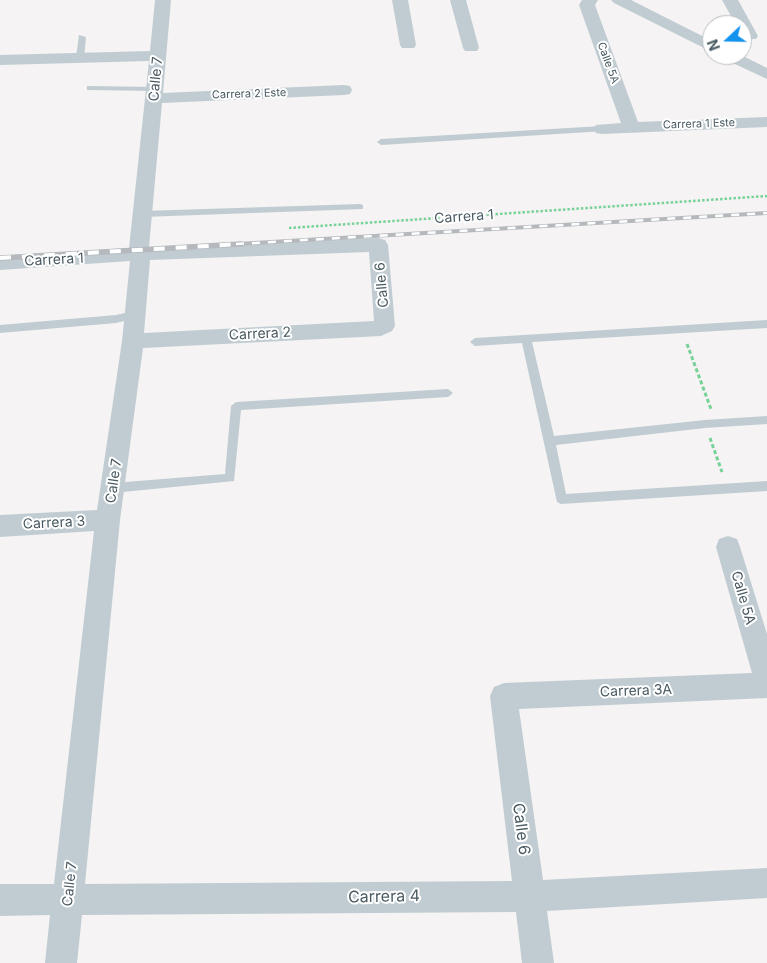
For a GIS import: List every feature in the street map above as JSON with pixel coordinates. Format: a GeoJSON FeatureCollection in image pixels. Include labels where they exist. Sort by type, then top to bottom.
{"type":"FeatureCollection","features":[{"type":"Feature","properties":{"kind":"street","name":"Calle 7"},"geometry":{"type":"LineString","coordinates":[[61,963],[108,520],[134,341],[134,315],[141,254],[139,251],[163,0]]}},
{"type":"Feature","properties":{"kind":"street"},"geometry":{"type":"LineString","coordinates":[[400,0],[408,45]]}},
{"type":"Feature","properties":{"kind":"street"},"geometry":{"type":"LineString","coordinates":[[458,0],[471,48]]}},
{"type":"Feature","properties":{"kind":"street","name":"Calle 5A"},"geometry":{"type":"LineString","coordinates":[[590,0],[587,5],[630,127]]}},
{"type":"Feature","properties":{"kind":"street"},"geometry":{"type":"LineString","coordinates":[[619,0],[702,41]]}},
{"type":"Feature","properties":{"kind":"street"},"geometry":{"type":"LineString","coordinates":[[730,0],[736,15]]}},
{"type":"Feature","properties":{"kind":"street"},"geometry":{"type":"LineString","coordinates":[[752,37],[767,36]]}},
{"type":"Feature","properties":{"kind":"street"},"geometry":{"type":"LineString","coordinates":[[0,60],[158,56]]}},
{"type":"Feature","properties":{"kind":"street"},"geometry":{"type":"LineString","coordinates":[[749,65],[767,74]]}},
{"type":"Feature","properties":{"kind":"street","name":"Carrera 2 Este"},"geometry":{"type":"LineString","coordinates":[[154,93],[344,90]]}},
{"type":"Feature","properties":{"kind":"street","name":"Carrera 1 Este"},"geometry":{"type":"LineString","coordinates":[[602,130],[630,127],[767,122]]}},
{"type":"Feature","properties":{"kind":"street","name":"Carrera 1"},"geometry":{"type":"LineString","coordinates":[[0,263],[141,254],[378,245]]}},
{"type":"Feature","properties":{"kind":"street","name":"Calle 6"},"geometry":{"type":"LineString","coordinates":[[378,245],[385,326]]}},
{"type":"Feature","properties":{"kind":"street","name":"Carrera 2"},"geometry":{"type":"LineString","coordinates":[[134,341],[380,328],[385,326]]}},
{"type":"Feature","properties":{"kind":"street","name":"Carrera 3"},"geometry":{"type":"LineString","coordinates":[[0,526],[108,520]]}},
{"type":"Feature","properties":{"kind":"street","name":"Calle 5A"},"geometry":{"type":"LineString","coordinates":[[728,547],[767,678]]}},
{"type":"Feature","properties":{"kind":"street","name":"Carrera 3A"},"geometry":{"type":"LineString","coordinates":[[504,696],[767,685]]}},
{"type":"Feature","properties":{"kind":"street","name":"Calle 6"},"geometry":{"type":"LineString","coordinates":[[504,696],[538,963]]}},
{"type":"Feature","properties":{"kind":"street","name":"Carrera 4"},"geometry":{"type":"LineString","coordinates":[[0,900],[68,901],[530,896],[767,883]]}},
{"type":"Feature","properties":{"kind":"lane"},"geometry":{"type":"LineString","coordinates":[[80,58],[82,37]]}},
{"type":"Feature","properties":{"kind":"lane"},"geometry":{"type":"LineString","coordinates":[[90,88],[154,93]]}},
{"type":"Feature","properties":{"kind":"lane"},"geometry":{"type":"LineString","coordinates":[[381,142],[602,130]]}},
{"type":"Feature","properties":{"kind":"lane"},"geometry":{"type":"LineString","coordinates":[[143,214],[360,207]]}},
{"type":"Feature","properties":{"kind":"lane"},"geometry":{"type":"LineString","coordinates":[[0,329],[116,319],[134,315]]}},
{"type":"Feature","properties":{"kind":"lane"},"geometry":{"type":"LineString","coordinates":[[475,342],[767,324]]}},
{"type":"Feature","properties":{"kind":"lane"},"geometry":{"type":"LineString","coordinates":[[526,340],[550,441],[561,499],[767,486]]}},
{"type":"Feature","properties":{"kind":"lane"},"geometry":{"type":"LineString","coordinates":[[112,488],[230,478],[236,406],[448,392]]}},
{"type":"Feature","properties":{"kind":"lane"},"geometry":{"type":"LineString","coordinates":[[550,441],[710,424],[767,420]]}},
{"type":"Feature","properties":{"kind":"path","name":"Carrera 1"},"geometry":{"type":"LineString","coordinates":[[280,229],[767,196]]}},
{"type":"Feature","properties":{"kind":"path"},"geometry":{"type":"LineString","coordinates":[[681,328],[724,478]]}},
{"type":"Feature","properties":{"kind":"railway"},"geometry":{"type":"LineString","coordinates":[[220,245],[767,213]]}},
{"type":"Feature","properties":{"kind":"railway"},"geometry":{"type":"LineString","coordinates":[[0,258],[241,244]]}}]}
